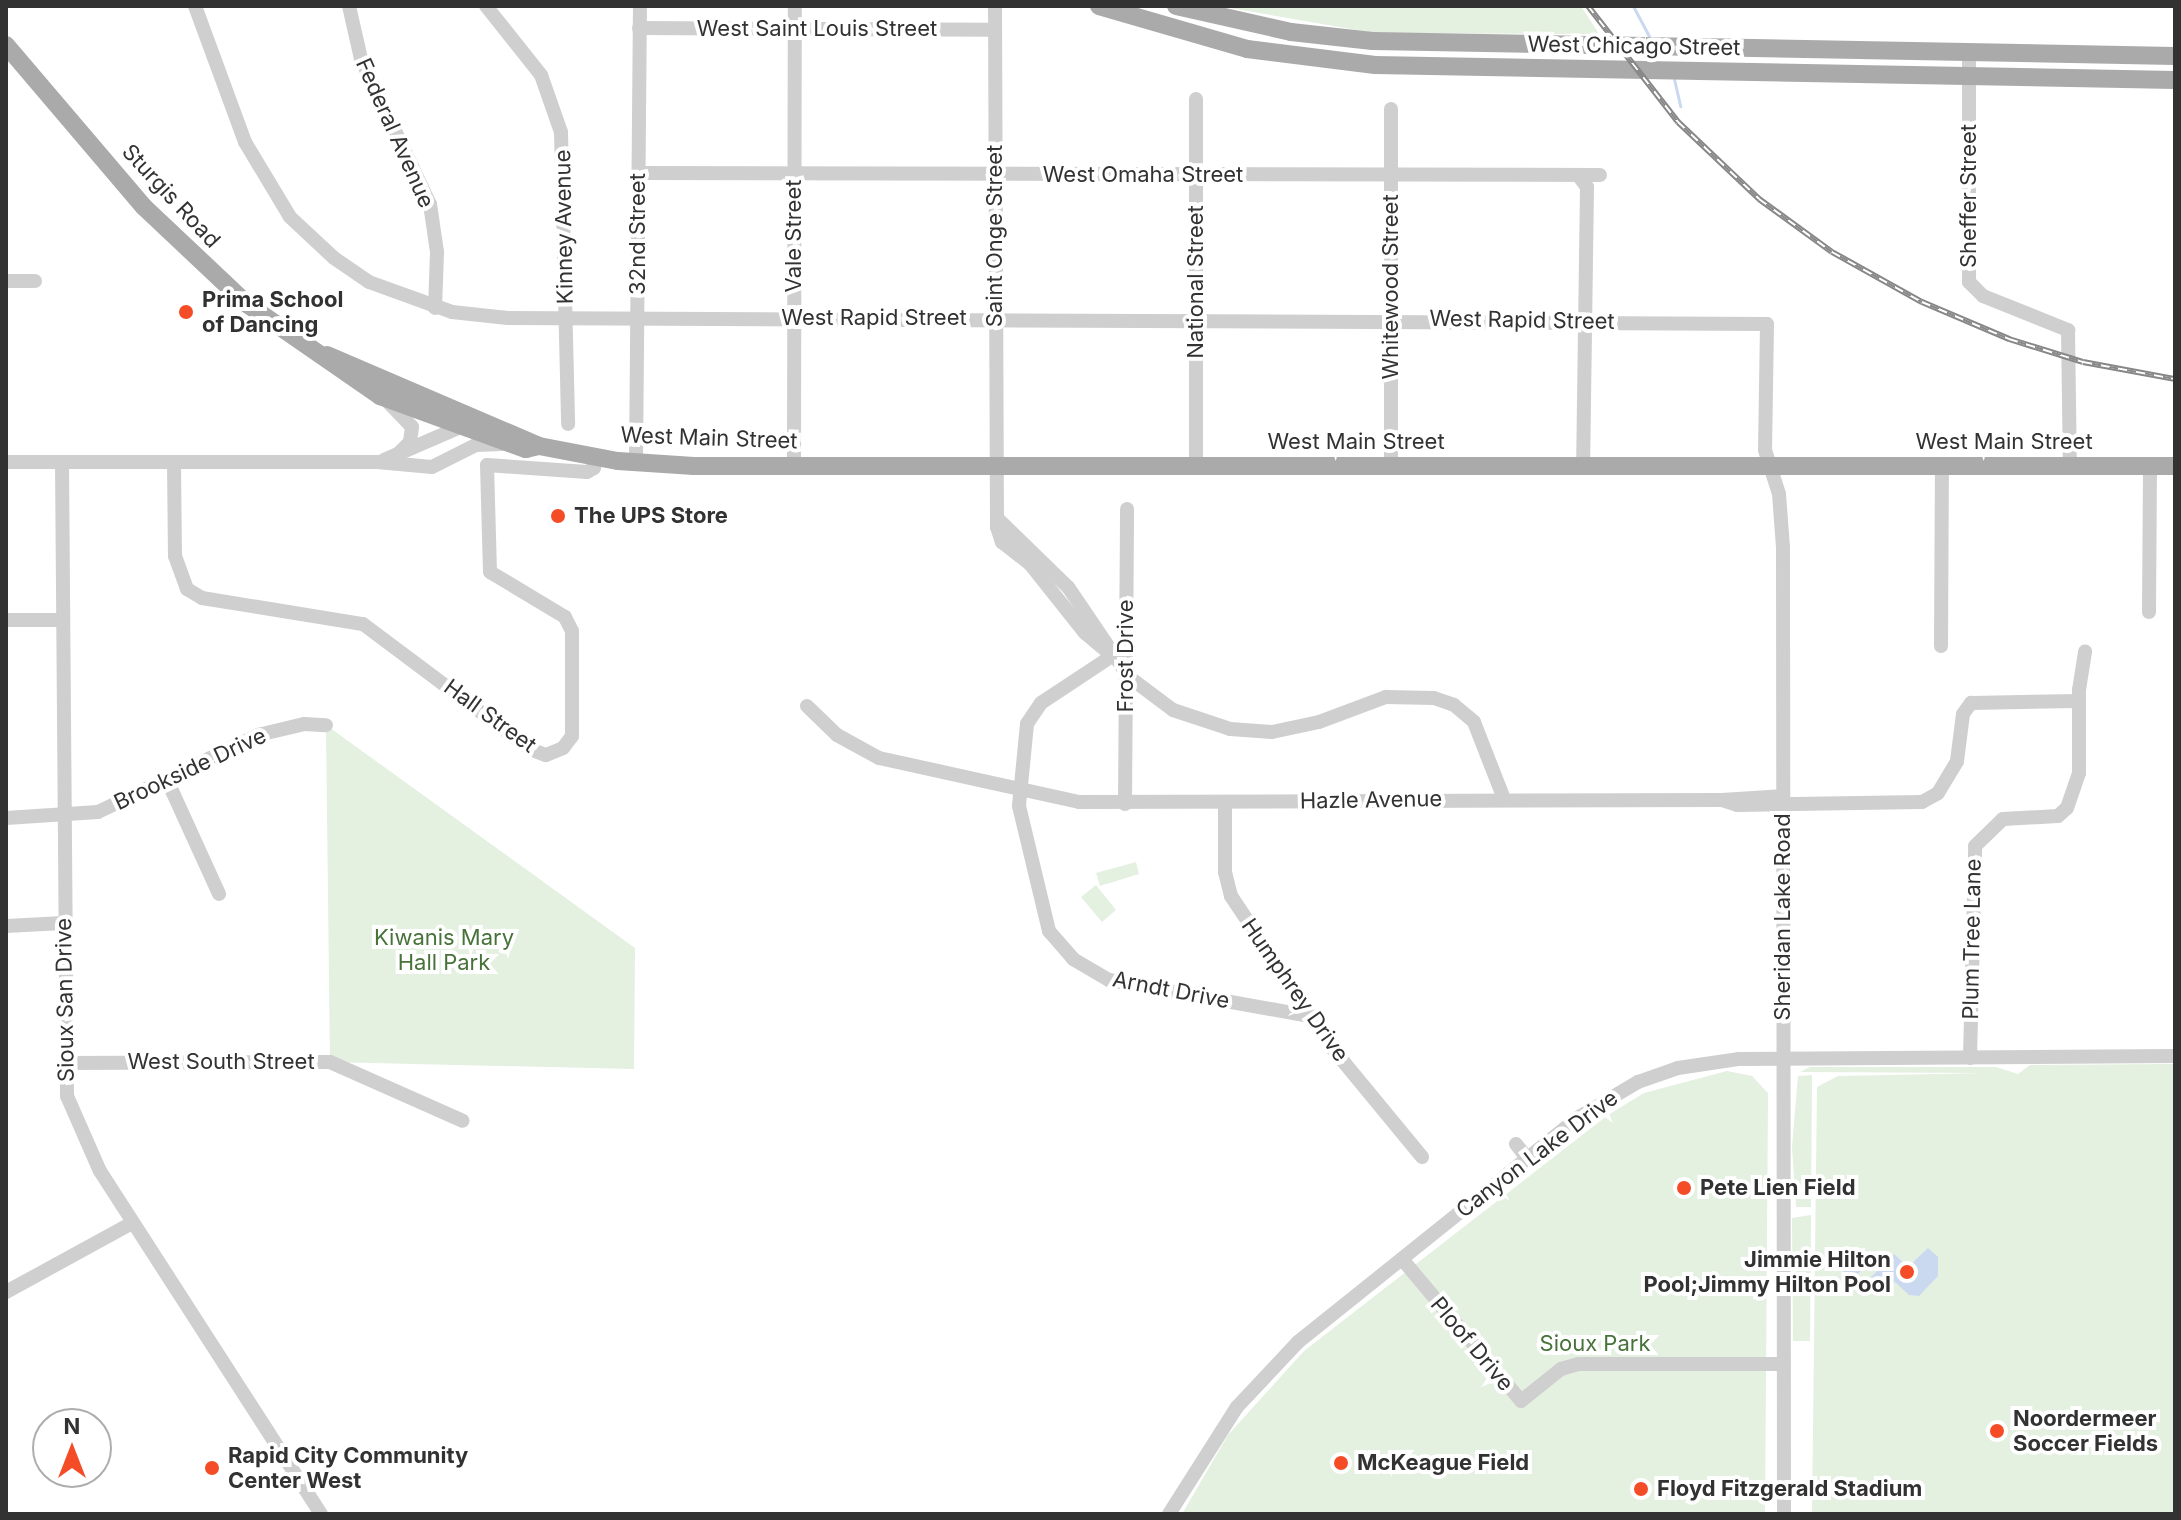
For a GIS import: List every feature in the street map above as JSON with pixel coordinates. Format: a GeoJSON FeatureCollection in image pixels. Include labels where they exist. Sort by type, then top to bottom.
{"type":"FeatureCollection","features":[{"type":"Feature","properties":{"kind":"main road","name":"West Chicago Street"},"geometry":{"type":"LineString","coordinates":[[1099,6],[1214,41],[1302,58],[1570,70],[2175,80]]}},
{"type":"Feature","properties":{"kind":"main road","name":"West Chicago Street"},"geometry":{"type":"LineString","coordinates":[[1176,6],[1259,27],[1345,39],[2036,54],[2175,53]]}},
{"type":"Feature","properties":{"kind":"main road","name":"Sturgis Road"},"geometry":{"type":"LineString","coordinates":[[6,45],[144,207],[193,257],[274,325],[324,354],[534,443]]}},
{"type":"Feature","properties":{"kind":"main road"},"geometry":{"type":"LineString","coordinates":[[2036,54],[2175,53]]}},
{"type":"Feature","properties":{"kind":"main road"},"geometry":{"type":"LineString","coordinates":[[1969,76],[1990,60],[2036,61],[2077,54]]}},
{"type":"Feature","properties":{"kind":"main road","name":"Sturgis Road"},"geometry":{"type":"LineString","coordinates":[[324,354],[344,374],[380,396],[510,445]]}},
{"type":"Feature","properties":{"kind":"main road","name":"West Main Street"},"geometry":{"type":"LineString","coordinates":[[510,445],[534,443],[596,458],[636,462],[794,465],[2175,466]]}},
{"type":"Feature","properties":{"kind":"street","name":"West Rapid Street"},"geometry":{"type":"LineString","coordinates":[[195,6],[245,142],[290,217],[349,269],[435,308],[488,317],[566,318],[1195,318],[1767,324]]}},
{"type":"Feature","properties":{"kind":"street","name":"Federal Avenue"},"geometry":{"type":"LineString","coordinates":[[349,6],[361,59],[430,204],[437,252],[435,308]]}},
{"type":"Feature","properties":{"kind":"street","name":"Kinney Avenue"},"geometry":{"type":"LineString","coordinates":[[486,6],[531,58],[557,118],[565,160],[568,424]]}},
{"type":"Feature","properties":{"kind":"street","name":"32nd Street"},"geometry":{"type":"LineString","coordinates":[[636,462],[640,6]]}},
{"type":"Feature","properties":{"kind":"street","name":"Vale Street"},"geometry":{"type":"LineString","coordinates":[[794,465],[795,6]]}},
{"type":"Feature","properties":{"kind":"street","name":"Saint Onge Street"},"geometry":{"type":"LineString","coordinates":[[995,6],[997,512],[1008,534],[1042,556],[1087,610],[1112,656]]}},
{"type":"Feature","properties":{"kind":"street","name":"West Saint Louis Street"},"geometry":{"type":"LineString","coordinates":[[639,28],[995,30]]}},
{"type":"Feature","properties":{"kind":"street","name":"Sheffer Street"},"geometry":{"type":"LineString","coordinates":[[1969,51],[1969,282],[1983,296],[2068,330],[2070,467]]}},
{"type":"Feature","properties":{"kind":"street","name":"National Street"},"geometry":{"type":"LineString","coordinates":[[1196,99],[1196,466]]}},
{"type":"Feature","properties":{"kind":"street","name":"Whitewood Street"},"geometry":{"type":"LineString","coordinates":[[1391,109],[1391,466]]}},
{"type":"Feature","properties":{"kind":"street","name":"West Omaha Street"},"geometry":{"type":"LineString","coordinates":[[639,173],[1600,175]]}},
{"type":"Feature","properties":{"kind":"street"},"geometry":{"type":"LineString","coordinates":[[1578,175],[1587,187],[1583,465]]}},
{"type":"Feature","properties":{"kind":"street"},"geometry":{"type":"LineString","coordinates":[[6,281],[35,281]]}},
{"type":"Feature","properties":{"kind":"street","name":"Sheridan Lake Road"},"geometry":{"type":"LineString","coordinates":[[1767,324],[1765,450],[1782,522],[1784,1514]]}},
{"type":"Feature","properties":{"kind":"street"},"geometry":{"type":"LineString","coordinates":[[380,396],[412,427],[410,442],[393,459]]}},
{"type":"Feature","properties":{"kind":"street"},"geometry":{"type":"LineString","coordinates":[[6,462],[377,462],[432,467],[455,448],[460,439],[448,407]]}},
{"type":"Feature","properties":{"kind":"street","name":"West Main Street"},"geometry":{"type":"LineString","coordinates":[[458,427],[471,424],[534,443]]}},
{"type":"Feature","properties":{"kind":"street"},"geometry":{"type":"LineString","coordinates":[[377,462],[393,459],[458,427]]}},
{"type":"Feature","properties":{"kind":"street"},"geometry":{"type":"LineString","coordinates":[[534,443],[535,466]]}},
{"type":"Feature","properties":{"kind":"street","name":"West Main Street"},"geometry":{"type":"LineString","coordinates":[[432,467],[476,445],[510,445]]}},
{"type":"Feature","properties":{"kind":"street","name":"Hall Street"},"geometry":{"type":"LineString","coordinates":[[174,463],[175,556],[187,589],[202,598],[363,624],[530,749],[546,755],[563,748],[572,736],[570,625],[559,613],[493,577],[487,561],[487,465],[591,472],[596,458]]}},
{"type":"Feature","properties":{"kind":"street","name":"Sioux San Drive"},"geometry":{"type":"LineString","coordinates":[[62,462],[64,1063],[76,1126],[132,1223],[321,1514]]}},
{"type":"Feature","properties":{"kind":"street"},"geometry":{"type":"LineString","coordinates":[[1941,646],[1942,466]]}},
{"type":"Feature","properties":{"kind":"street"},"geometry":{"type":"LineString","coordinates":[[2149,612],[2150,466]]}},
{"type":"Feature","properties":{"kind":"street","name":"Frost Drive"},"geometry":{"type":"LineString","coordinates":[[1125,804],[1127,509]]}},
{"type":"Feature","properties":{"kind":"street"},"geometry":{"type":"LineString","coordinates":[[6,620],[63,620]]}},
{"type":"Feature","properties":{"kind":"street","name":"Plum Tree Lane"},"geometry":{"type":"LineString","coordinates":[[1970,1058],[1975,846],[2011,816],[2058,816],[2067,808],[2079,773],[2079,701],[2085,651]]}},
{"type":"Feature","properties":{"kind":"street"},"geometry":{"type":"LineString","coordinates":[[1112,656],[1126,674],[1173,710],[1244,731],[1305,726],[1397,695],[1444,701],[1478,728],[1504,799]]}},
{"type":"Feature","properties":{"kind":"street","name":"Arndt Drive"},"geometry":{"type":"LineString","coordinates":[[1112,656],[1033,710],[1027,724],[1020,813],[1042,913],[1054,940],[1073,959],[1121,983],[1310,1016]]}},
{"type":"Feature","properties":{"kind":"street","name":"Hazle Avenue"},"geometry":{"type":"LineString","coordinates":[[807,706],[829,729],[871,755],[1021,791],[1125,804],[1504,799],[1922,802],[1938,793],[1953,770],[1963,714],[1971,703],[2079,701]]}},
{"type":"Feature","properties":{"kind":"street","name":"Brookside Drive"},"geometry":{"type":"LineString","coordinates":[[6,818],[63,818],[118,805],[267,732],[326,725]]}},
{"type":"Feature","properties":{"kind":"street"},"geometry":{"type":"LineString","coordinates":[[168,782],[219,894]]}},
{"type":"Feature","properties":{"kind":"street","name":"Humphrey Drive"},"geometry":{"type":"LineString","coordinates":[[1225,802],[1229,891],[1310,1016],[1422,1157]]}},
{"type":"Feature","properties":{"kind":"street"},"geometry":{"type":"LineString","coordinates":[[6,926],[63,923]]}},
{"type":"Feature","properties":{"kind":"street","name":"Canyon Lake Drive"},"geometry":{"type":"LineString","coordinates":[[1169,1514],[1218,1432],[1266,1373],[1551,1139],[1607,1098],[1666,1071],[1723,1060],[1782,1058],[2175,1056]]}},
{"type":"Feature","properties":{"kind":"street","name":"West South Street"},"geometry":{"type":"LineString","coordinates":[[64,1063],[330,1062],[463,1121]]}},
{"type":"Feature","properties":{"kind":"street"},"geometry":{"type":"LineString","coordinates":[[1542,1126],[1551,1139]]}},
{"type":"Feature","properties":{"kind":"street"},"geometry":{"type":"LineString","coordinates":[[1516,1144],[1527,1158]]}},
{"type":"Feature","properties":{"kind":"street"},"geometry":{"type":"LineString","coordinates":[[6,1292],[132,1223]]}},
{"type":"Feature","properties":{"kind":"street","name":"Ploof Drive"},"geometry":{"type":"LineString","coordinates":[[1402,1259],[1521,1401],[1561,1369],[1578,1364],[1784,1364]]}},
{"type":"Feature","properties":{"kind":"green space"},"geometry":{"type":"Polygon","coordinates":[[[1219,6],[1581,6],[1599,34],[1374,33],[1219,6]]]}},
{"type":"Feature","properties":{"kind":"green space","name":"Kiwanis Mary Hall Park"},"geometry":{"type":"Polygon","coordinates":[[[326,725],[635,948],[634,1069],[330,1062],[326,725]]]}},
{"type":"Feature","properties":{"kind":"green space"},"geometry":{"type":"Polygon","coordinates":[[[1136,862],[1139,874],[1100,886],[1096,873],[1136,862]]]}},
{"type":"Feature","properties":{"kind":"green space"},"geometry":{"type":"Polygon","coordinates":[[[1096,885],[1116,910],[1102,922],[1081,897],[1096,885]]]}},
{"type":"Feature","properties":{"kind":"green space"},"geometry":{"type":"Polygon","coordinates":[[[2175,1064],[2175,1514],[1812,1514],[1817,1087],[1838,1076],[1984,1073],[1800,1072],[1810,1067],[1996,1067],[2018,1074],[2030,1065],[2175,1064]]]}},
{"type":"Feature","properties":{"kind":"green space","name":"Sioux Park"},"geometry":{"type":"Polygon","coordinates":[[[1727,1071],[1752,1076],[1768,1093],[1765,1514],[1182,1514],[1228,1435],[1304,1351],[1608,1115],[1644,1093],[1727,1071]]]}},
{"type":"Feature","properties":{"kind":"green space"},"geometry":{"type":"Polygon","coordinates":[[[1812,1075],[1811,1207],[1796,1207],[1792,1147],[1798,1076],[1812,1075]]]}},
{"type":"Feature","properties":{"kind":"green space"},"geometry":{"type":"Polygon","coordinates":[[[1811,1215],[1810,1341],[1793,1341],[1792,1218],[1811,1215]]]}},
{"type":"Feature","properties":{"kind":"water","name":"Jimmie Hilton Pool;Jimmy Hilton Pool"},"geometry":{"type":"Polygon","coordinates":[[[1928,1248],[1938,1257],[1938,1276],[1919,1296],[1909,1295],[1895,1282],[1885,1291],[1871,1277],[1894,1254],[1908,1267],[1928,1248]]]}},
{"type":"Feature","properties":{"kind":"water","name":"Jimmie Hilton Pool;Jimmy Hilton Pool"},"geometry":{"type":"Polygon","coordinates":[[[1848,1256],[1856,1256],[1862,1266],[1856,1276],[1848,1276],[1842,1270],[1842,1262],[1848,1256]]]}},
{"type":"Feature","properties":{"kind":"waterway"},"geometry":{"type":"LineString","coordinates":[[1633,6],[1650,38]]}},
{"type":"Feature","properties":{"kind":"waterway"},"geometry":{"type":"LineString","coordinates":[[1674,79],[1680,106]]}},
{"type":"Feature","properties":{"kind":"railway"},"geometry":{"type":"LineString","coordinates":[[1588,6],[1678,122],[1759,199],[1832,252],[1922,302],[2009,339],[2083,362],[2175,379]]}},
{"type":"Feature","properties":{"kind":"place","name":"Prima School of Dancing"},"geometry":{"type":"Point","coordinates":[186,312]}},
{"type":"Feature","properties":{"kind":"place","name":"The UPS Store"},"geometry":{"type":"Point","coordinates":[558,516]}},
{"type":"Feature","properties":{"kind":"place","name":"Pete Lien Field"},"geometry":{"type":"Point","coordinates":[1684,1188]}},
{"type":"Feature","properties":{"kind":"place","name":"Jimmie Hilton Pool;Jimmy Hilton Pool"},"geometry":{"type":"Point","coordinates":[1907,1272]}},
{"type":"Feature","properties":{"kind":"place","name":"Noordermeer Soccer Fields"},"geometry":{"type":"Point","coordinates":[1997,1431]}},
{"type":"Feature","properties":{"kind":"place","name":"McKeague Field"},"geometry":{"type":"Point","coordinates":[1341,1463]}},
{"type":"Feature","properties":{"kind":"place","name":"Rapid City Community Center West"},"geometry":{"type":"Point","coordinates":[212,1468]}},
{"type":"Feature","properties":{"kind":"place","name":"Floyd Fitzgerald Stadium"},"geometry":{"type":"Point","coordinates":[1641,1489]}}]}
